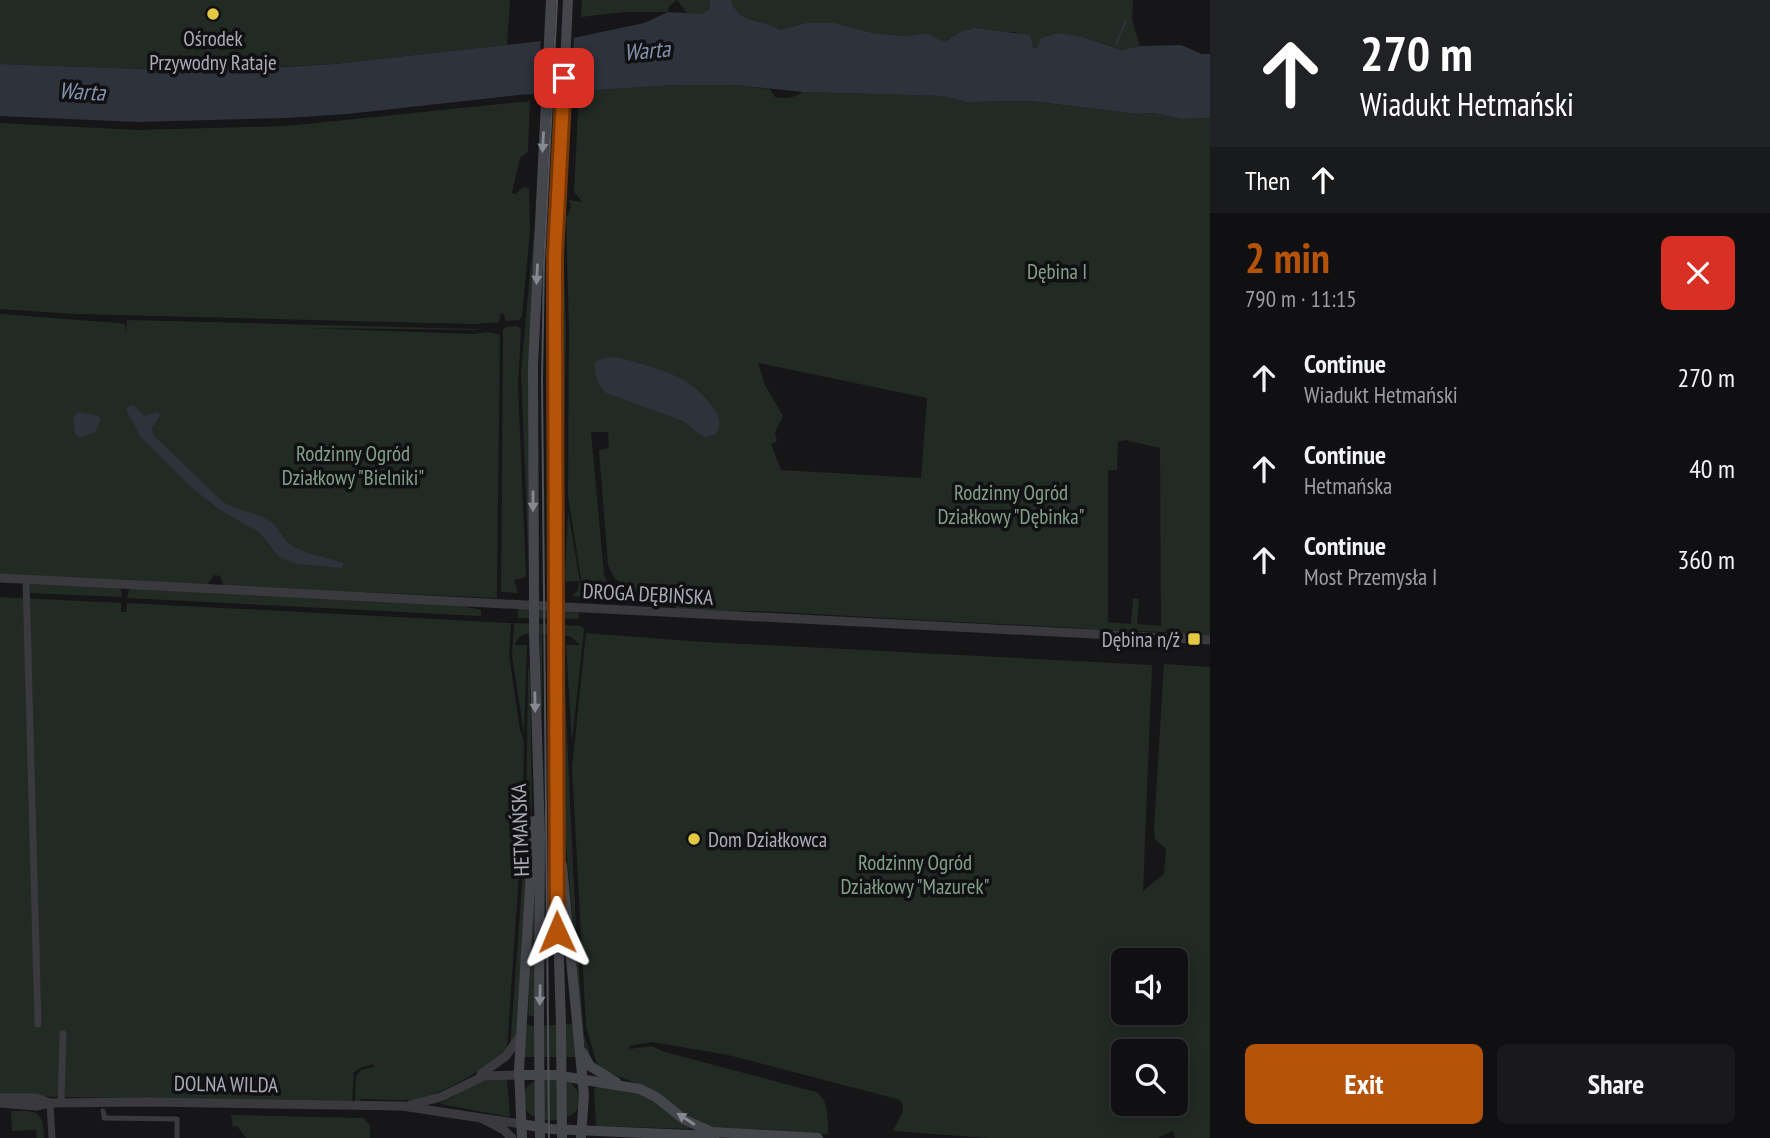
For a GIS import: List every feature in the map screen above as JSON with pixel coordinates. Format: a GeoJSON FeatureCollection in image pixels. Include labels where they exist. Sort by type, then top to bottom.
{"type":"FeatureCollection","features":[{"type":"Feature","properties":{"kind":"main road","name":"HETMAŃSKA"},"geometry":{"type":"LineString","coordinates":[[540,1138],[541,911],[534,633],[533,377],[551,0]]}},
{"type":"Feature","properties":{"kind":"main road","name":"HETMAŃSKA"},"geometry":{"type":"LineString","coordinates":[[562,1138],[556,905],[555,324],[568,0]]}},
{"type":"Feature","properties":{"kind":"main road"},"geometry":{"type":"LineString","coordinates":[[522,1138],[519,1075],[537,780]]}},
{"type":"Feature","properties":{"kind":"main road"},"geometry":{"type":"LineString","coordinates":[[557,798],[584,1104],[581,1134]]}},
{"type":"Feature","properties":{"kind":"main road"},"geometry":{"type":"LineString","coordinates":[[579,1041],[582,1055],[590,1066],[624,1087]]}},
{"type":"Feature","properties":{"kind":"main road"},"geometry":{"type":"LineString","coordinates":[[519,1075],[555,1075],[651,1094],[685,1120],[705,1130],[730,1135]]}},
{"type":"Feature","properties":{"kind":"main road"},"geometry":{"type":"LineString","coordinates":[[521,1124],[581,1134],[818,1138]]}},
{"type":"Feature","properties":{"kind":"main road"},"geometry":{"type":"LineString","coordinates":[[604,1138],[627,1133]]}},
{"type":"Feature","properties":{"kind":"street","name":"DROGA DĘBIŃSKA"},"geometry":{"type":"LineString","coordinates":[[0,578],[1210,640]]}},
{"type":"Feature","properties":{"kind":"street"},"geometry":{"type":"LineString","coordinates":[[26,580],[38,1024]]}},
{"type":"Feature","properties":{"kind":"street"},"geometry":{"type":"LineString","coordinates":[[474,1079],[511,1052],[522,1027]]}},
{"type":"Feature","properties":{"kind":"street"},"geometry":{"type":"LineString","coordinates":[[52,1138],[63,1034]]}},
{"type":"Feature","properties":{"kind":"street","name":"DOLNA WILDA"},"geometry":{"type":"LineString","coordinates":[[402,1106],[441,1097],[474,1079],[488,1075],[519,1075]]}},
{"type":"Feature","properties":{"kind":"street","name":"DOLNA WILDA"},"geometry":{"type":"LineString","coordinates":[[0,1101],[36,1106],[55,1103],[148,1102],[402,1106],[521,1124]]}},
{"type":"Feature","properties":{"kind":"street"},"geometry":{"type":"LineString","coordinates":[[104,1115],[177,1119],[177,1138]]}},
{"type":"Feature","properties":{"kind":"street"},"geometry":{"type":"LineString","coordinates":[[479,1117],[500,1127],[512,1138]]}},
{"type":"Feature","properties":{"kind":"green space"},"geometry":{"type":"Polygon","coordinates":[[[0,0],[510,0],[507,45],[334,64],[274,67],[273,60],[250,61],[250,69],[238,64],[220,68],[172,70],[0,64],[0,0]]]}},
{"type":"Feature","properties":{"kind":"green space"},"geometry":{"type":"Polygon","coordinates":[[[582,0],[677,0],[669,6],[668,12],[625,12],[581,17],[582,0]]]}},
{"type":"Feature","properties":{"kind":"green space"},"geometry":{"type":"Polygon","coordinates":[[[677,0],[710,0],[710,9],[702,15],[687,13],[677,0]]]}},
{"type":"Feature","properties":{"kind":"green space"},"geometry":{"type":"Polygon","coordinates":[[[731,0],[1133,0],[1132,20],[1140,46],[1121,50],[1082,37],[1037,49],[1016,32],[960,32],[945,42],[926,33],[905,36],[873,33],[835,23],[806,23],[780,30],[746,18],[735,9],[731,0]]]}},
{"type":"Feature","properties":{"kind":"green space"},"geometry":{"type":"Polygon","coordinates":[[[675,85],[734,85],[770,89],[775,97],[783,98],[803,92],[943,96],[967,102],[1030,101],[1138,114],[1154,113],[1181,119],[1210,118],[1210,637],[1174,633],[1167,629],[1165,632],[1138,631],[1136,628],[1131,631],[756,611],[677,610],[673,599],[667,598],[663,604],[636,603],[635,591],[615,579],[608,565],[599,450],[609,448],[608,432],[591,432],[604,575],[607,581],[629,593],[630,603],[584,598],[568,495],[569,330],[566,216],[571,206],[569,200],[582,202],[574,192],[579,91],[675,85]],[[758,363],[765,385],[783,416],[775,432],[777,441],[771,444],[781,470],[921,478],[927,398],[758,363]],[[1125,440],[1118,442],[1117,470],[1108,470],[1108,622],[1131,624],[1133,598],[1139,599],[1137,624],[1161,626],[1160,448],[1125,440]]]}},
{"type":"Feature","properties":{"kind":"green space"},"geometry":{"type":"Polygon","coordinates":[[[530,101],[528,152],[520,158],[512,193],[515,194],[524,187],[529,188],[530,231],[522,316],[519,320],[506,321],[503,313],[499,322],[474,324],[75,314],[0,309],[0,123],[138,130],[287,126],[530,101]]]}},
{"type":"Feature","properties":{"kind":"green space"},"geometry":{"type":"Polygon","coordinates":[[[554,206],[552,440],[548,443],[548,326],[554,206]]]}},
{"type":"Feature","properties":{"kind":"green space"},"geometry":{"type":"Polygon","coordinates":[[[535,232],[529,570],[521,371],[535,232]]]}},
{"type":"Feature","properties":{"kind":"green space"},"geometry":{"type":"Polygon","coordinates":[[[561,233],[566,330],[562,573],[559,365],[561,233]]]}},
{"type":"Feature","properties":{"kind":"green space","name":"Rodzinny Ogród Działkowy \"Bielniki\""},"geometry":{"type":"Polygon","coordinates":[[[0,314],[125,324],[126,334],[127,320],[474,329],[486,330],[305,328],[473,334],[489,332],[500,335],[497,592],[493,592],[497,593],[497,598],[224,586],[220,576],[214,575],[207,585],[0,575],[0,314]]]}},
{"type":"Feature","properties":{"kind":"green space"},"geometry":{"type":"Polygon","coordinates":[[[517,326],[521,329],[518,386],[526,577],[514,580],[518,593],[501,592],[503,330],[517,326]]]}},
{"type":"Feature","properties":{"kind":"green space"},"geometry":{"type":"Polygon","coordinates":[[[568,511],[581,588],[580,597],[572,596],[578,590],[579,581],[567,582],[565,579],[568,511]]]}},
{"type":"Feature","properties":{"kind":"green space"},"geometry":{"type":"Polygon","coordinates":[[[30,584],[118,587],[122,597],[30,593],[30,584]]]}},
{"type":"Feature","properties":{"kind":"green space"},"geometry":{"type":"Polygon","coordinates":[[[132,588],[459,605],[481,610],[481,616],[127,598],[132,588]]]}},
{"type":"Feature","properties":{"kind":"green space"},"geometry":{"type":"Polygon","coordinates":[[[0,597],[121,603],[121,612],[126,612],[127,603],[511,623],[509,655],[524,741],[522,830],[507,1048],[462,1080],[435,1093],[411,1100],[361,1099],[360,1102],[355,1102],[356,1076],[361,1070],[374,1067],[373,1064],[354,1072],[352,1102],[64,1097],[58,1093],[56,1097],[0,1096],[0,597]]]}},
{"type":"Feature","properties":{"kind":"green space"},"geometry":{"type":"Polygon","coordinates":[[[518,608],[579,611],[578,619],[518,618],[518,608]]]}},
{"type":"Feature","properties":{"kind":"green space"},"geometry":{"type":"Polygon","coordinates":[[[514,623],[581,626],[584,629],[572,742],[566,645],[580,645],[570,636],[553,634],[551,707],[550,634],[542,634],[542,707],[539,705],[540,634],[524,634],[517,641],[515,645],[527,645],[524,733],[512,655],[514,623]]]}},
{"type":"Feature","properties":{"kind":"green space","name":"Rodzinny Ogród Działkowy \"Mazurek\""},"geometry":{"type":"Polygon","coordinates":[[[586,633],[689,641],[1152,665],[1143,891],[1164,874],[1166,849],[1155,839],[1154,828],[1164,664],[1210,667],[1210,1138],[1175,1138],[1173,1131],[1158,1138],[988,1138],[893,1131],[903,1111],[902,1102],[897,1099],[728,1055],[652,1042],[629,1046],[630,1049],[651,1046],[816,1092],[827,1110],[828,1134],[713,1128],[693,1119],[651,1089],[597,1068],[599,1065],[586,1026],[572,768],[586,633]]]}},
{"type":"Feature","properties":{"kind":"green space"},"geometry":{"type":"Polygon","coordinates":[[[530,666],[532,800],[517,1032],[510,1048],[526,830],[530,666]]]}},
{"type":"Feature","properties":{"kind":"green space"},"geometry":{"type":"Polygon","coordinates":[[[562,671],[576,929],[584,1035],[590,1054],[588,1056],[583,1038],[563,810],[562,671]]]}},
{"type":"Feature","properties":{"kind":"green space"},"geometry":{"type":"Polygon","coordinates":[[[535,870],[535,1017],[528,1015],[535,870]]]}},
{"type":"Feature","properties":{"kind":"green space"},"geometry":{"type":"Polygon","coordinates":[[[526,1024],[574,1024],[576,1057],[524,1057],[526,1024]]]}},
{"type":"Feature","properties":{"kind":"green space"},"geometry":{"type":"Polygon","coordinates":[[[507,1079],[510,1117],[440,1104],[479,1081],[507,1079]]]}},
{"type":"Feature","properties":{"kind":"green space"},"geometry":{"type":"Polygon","coordinates":[[[550,1079],[571,1083],[580,1096],[579,1107],[571,1115],[559,1120],[545,1120],[533,1116],[525,1108],[524,1094],[528,1086],[550,1079]]]}},
{"type":"Feature","properties":{"kind":"green space"},"geometry":{"type":"Polygon","coordinates":[[[596,1086],[642,1094],[691,1129],[596,1126],[596,1086]]]}},
{"type":"Feature","properties":{"kind":"green space"},"geometry":{"type":"Polygon","coordinates":[[[11,1111],[37,1114],[42,1122],[44,1138],[37,1138],[36,1130],[12,1131],[11,1111]]]}},
{"type":"Feature","properties":{"kind":"green space"},"geometry":{"type":"Polygon","coordinates":[[[231,1115],[364,1118],[370,1126],[370,1138],[246,1138],[237,1126],[233,1127],[231,1115]]]}},
{"type":"Feature","properties":{"kind":"water","name":"Warta"},"geometry":{"type":"Polygon","coordinates":[[[710,0],[731,0],[735,9],[746,18],[780,30],[806,23],[835,23],[873,33],[905,36],[926,33],[945,42],[960,32],[975,28],[1030,35],[1033,47],[1037,48],[1041,38],[1059,33],[1082,37],[1121,50],[1140,46],[1181,45],[1202,54],[1210,54],[1210,118],[1181,119],[1154,113],[1138,114],[1030,101],[967,102],[942,96],[803,92],[734,85],[675,85],[519,95],[286,118],[138,122],[0,116],[0,64],[172,70],[220,68],[239,63],[240,67],[250,69],[334,64],[578,37],[644,23],[668,12],[702,14],[710,9],[710,0]]]}},
{"type":"Feature","properties":{"kind":"water"},"geometry":{"type":"Polygon","coordinates":[[[616,357],[656,368],[692,385],[718,416],[717,434],[706,437],[683,421],[606,393],[597,379],[595,362],[616,357]]]}},
{"type":"Feature","properties":{"kind":"water"},"geometry":{"type":"Polygon","coordinates":[[[134,405],[144,416],[159,412],[160,416],[152,428],[153,435],[222,501],[268,520],[291,545],[310,554],[344,563],[342,568],[297,564],[278,556],[260,533],[219,509],[192,488],[141,437],[126,410],[134,405]]]}},
{"type":"Feature","properties":{"kind":"water"},"geometry":{"type":"Polygon","coordinates":[[[77,412],[101,419],[95,432],[80,438],[75,434],[73,418],[77,412]]]}},
{"type":"Feature","properties":{"kind":"pier"},"geometry":{"type":"Polygon","coordinates":[[[574,33],[571,95],[538,97],[541,37],[574,33]]]}},
{"type":"Feature","properties":{"kind":"waterway"},"geometry":{"type":"LineString","coordinates":[[1116,44],[1126,21]]}},
{"type":"Feature","properties":{"kind":"tram line"},"geometry":{"type":"LineString","coordinates":[[549,1138],[542,380],[544,263],[557,0]]}},
{"type":"Feature","properties":{"kind":"place","name":"Ośrodek Przywodny Rataje"},"geometry":{"type":"Point","coordinates":[213,14]}},
{"type":"Feature","properties":{"kind":"place","name":"Dębina n/ż"},"geometry":{"type":"Point","coordinates":[1194,639]}},
{"type":"Feature","properties":{"kind":"place","name":"Dom Działkowca"},"geometry":{"type":"Point","coordinates":[694,839]}},
{"type":"Feature","properties":{"kind":"route"},"geometry":{"type":"LineString","coordinates":[[557,932],[555,255],[564,78]]}},
{"type":"Feature","properties":{"kind":"park label","name":"Dębina I"},"geometry":{"type":"Point","coordinates":[1057,271]}},
{"type":"Feature","properties":{"kind":"park label","name":"Rodzinny Ogród Działkowy \"Dębinka\""},"geometry":{"type":"Point","coordinates":[1011,504]}}]}
